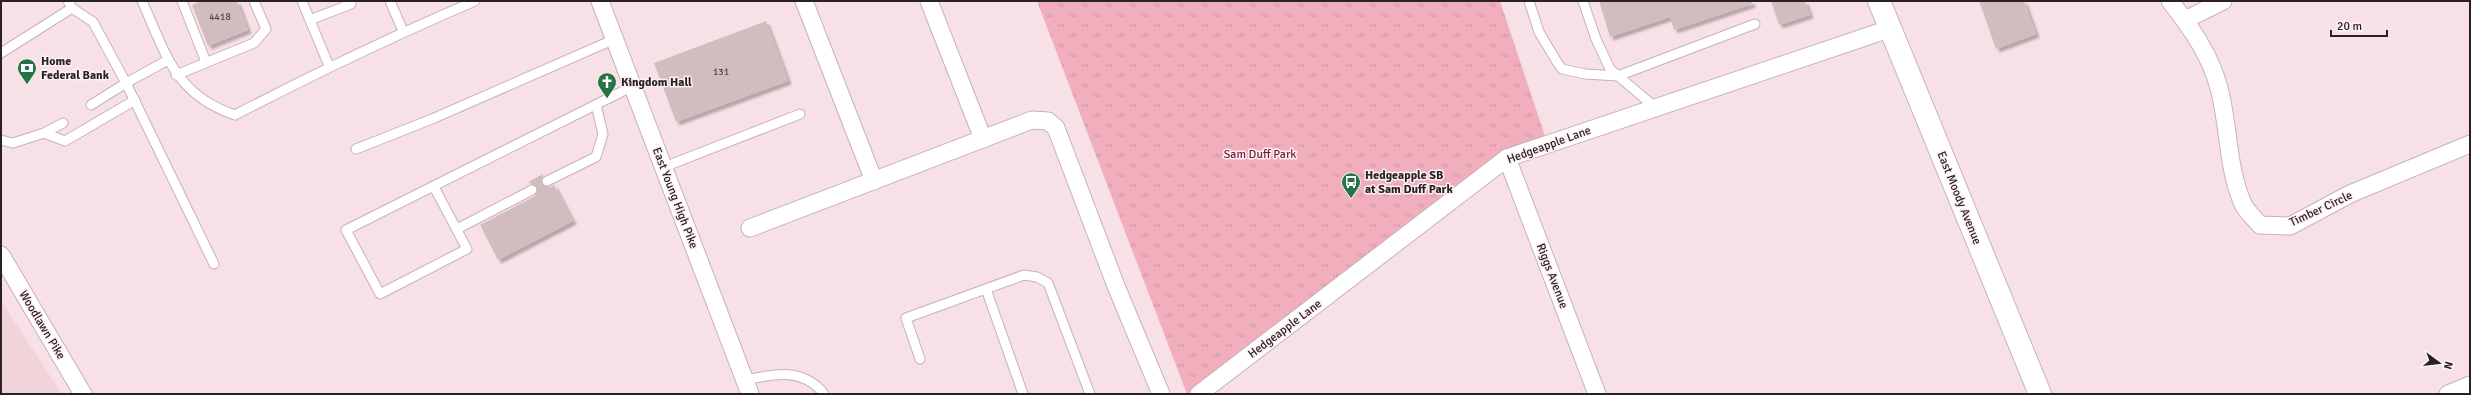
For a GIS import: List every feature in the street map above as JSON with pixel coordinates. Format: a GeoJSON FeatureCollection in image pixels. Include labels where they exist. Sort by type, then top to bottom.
{"type":"FeatureCollection","features":[{"type":"Feature","properties":{"kind":"main road","name":"East Moody Avenue"},"geometry":{"type":"LineString","coordinates":[[1879,1],[1889,29],[2040,394]]}},
{"type":"Feature","properties":{"kind":"street","name":"East Young High Pike"},"geometry":{"type":"LineString","coordinates":[[600,1],[748,387]]}},
{"type":"Feature","properties":{"kind":"street"},"geometry":{"type":"LineString","coordinates":[[804,1],[874,181]]}},
{"type":"Feature","properties":{"kind":"street"},"geometry":{"type":"LineString","coordinates":[[929,1],[983,139]]}},
{"type":"Feature","properties":{"kind":"street","name":"Timber Circle"},"geometry":{"type":"LineString","coordinates":[[2170,1],[2200,40],[2219,88],[2235,174],[2243,205],[2260,225],[2290,226],[2350,194],[2470,144]]}},
{"type":"Feature","properties":{"kind":"street"},"geometry":{"type":"LineString","coordinates":[[2185,20],[2222,1]]}},
{"type":"Feature","properties":{"kind":"street","name":"Hedgeapple Lane"},"geometry":{"type":"LineString","coordinates":[[1199,394],[1507,158],[1889,29]]}},
{"type":"Feature","properties":{"kind":"street"},"geometry":{"type":"LineString","coordinates":[[750,228],[1032,120],[1048,121],[1056,128],[1116,286],[1161,394]]}},
{"type":"Feature","properties":{"kind":"street","name":"Riggs Avenue"},"geometry":{"type":"LineString","coordinates":[[1507,158],[1597,394]]}},
{"type":"Feature","properties":{"kind":"street","name":"Woodlawn Pike"},"geometry":{"type":"LineString","coordinates":[[1,255],[83,394]]}},
{"type":"Feature","properties":{"kind":"street"},"geometry":{"type":"LineString","coordinates":[[2448,394],[2470,385]]}},
{"type":"Feature","properties":{"kind":"lane"},"geometry":{"type":"LineString","coordinates":[[142,1],[176,75],[194,93],[213,108],[235,115],[329,66],[403,31],[475,1]]}},
{"type":"Feature","properties":{"kind":"lane"},"geometry":{"type":"LineString","coordinates":[[182,1],[206,62]]}},
{"type":"Feature","properties":{"kind":"lane"},"geometry":{"type":"LineString","coordinates":[[176,75],[254,43],[266,29],[254,1]]}},
{"type":"Feature","properties":{"kind":"lane"},"geometry":{"type":"LineString","coordinates":[[302,1],[329,66]]}},
{"type":"Feature","properties":{"kind":"lane"},"geometry":{"type":"LineString","coordinates":[[390,1],[403,31]]}},
{"type":"Feature","properties":{"kind":"lane"},"geometry":{"type":"LineString","coordinates":[[1529,1],[1539,32],[1562,69],[1585,74],[1618,76],[1755,24]]}},
{"type":"Feature","properties":{"kind":"lane"},"geometry":{"type":"LineString","coordinates":[[1583,1],[1596,39],[1610,69],[1656,108]]}},
{"type":"Feature","properties":{"kind":"lane"},"geometry":{"type":"LineString","coordinates":[[1,53],[70,4],[93,22],[126,83],[214,264]]}},
{"type":"Feature","properties":{"kind":"lane"},"geometry":{"type":"LineString","coordinates":[[310,20],[351,4]]}},
{"type":"Feature","properties":{"kind":"lane"},"geometry":{"type":"LineString","coordinates":[[356,149],[432,119],[615,39]]}},
{"type":"Feature","properties":{"kind":"lane"},"geometry":{"type":"LineString","coordinates":[[91,105],[126,83],[168,60]]}},
{"type":"Feature","properties":{"kind":"lane"},"geometry":{"type":"LineString","coordinates":[[434,187],[467,249],[380,294],[346,230],[633,86]]}},
{"type":"Feature","properties":{"kind":"lane"},"geometry":{"type":"LineString","coordinates":[[44,133],[65,141],[134,100]]}},
{"type":"Feature","properties":{"kind":"lane"},"geometry":{"type":"LineString","coordinates":[[547,181],[596,157],[603,134],[596,105]]}},
{"type":"Feature","properties":{"kind":"lane"},"geometry":{"type":"LineString","coordinates":[[664,167],[800,114]]}},
{"type":"Feature","properties":{"kind":"lane"},"geometry":{"type":"LineString","coordinates":[[1,140],[13,143],[44,133],[63,123]]}},
{"type":"Feature","properties":{"kind":"lane"},"geometry":{"type":"LineString","coordinates":[[457,229],[532,190]]}},
{"type":"Feature","properties":{"kind":"lane"},"geometry":{"type":"LineString","coordinates":[[920,359],[906,318],[1024,275],[1037,277],[1048,283],[1090,394]]}},
{"type":"Feature","properties":{"kind":"lane"},"geometry":{"type":"LineString","coordinates":[[986,289],[1022,394]]}},
{"type":"Feature","properties":{"kind":"lane"},"geometry":{"type":"LineString","coordinates":[[748,387],[780,373],[795,375],[809,380],[824,394]]}},
{"type":"Feature","properties":{"kind":"shaded area"},"geometry":{"type":"Polygon","coordinates":[[[1,301],[62,394],[1,394],[1,301]]]}},
{"type":"Feature","properties":{"kind":"green space","name":"Sam Duff Park"},"geometry":{"type":"Polygon","coordinates":[[[1037,1],[1500,1],[1548,145],[1507,159],[1199,394],[1187,394],[1037,1]]]}},
{"type":"Feature","properties":{"kind":"building"},"geometry":{"type":"Polygon","coordinates":[[[201,1],[237,1],[248,30],[208,46],[192,5],[201,1]]]}},
{"type":"Feature","properties":{"kind":"building"},"geometry":{"type":"Polygon","coordinates":[[[1599,1],[1752,1],[1752,4],[1674,30],[1670,17],[1610,37],[1599,1]]]}},
{"type":"Feature","properties":{"kind":"building"},"geometry":{"type":"Polygon","coordinates":[[[1771,1],[1805,1],[1810,15],[1779,25],[1771,1]]]}},
{"type":"Feature","properties":{"kind":"building"},"geometry":{"type":"Polygon","coordinates":[[[1979,1],[2024,1],[2036,34],[1996,49],[1979,1]]]}},
{"type":"Feature","properties":{"kind":"building"},"geometry":{"type":"Polygon","coordinates":[[[766,21],[788,81],[676,122],[654,63],[766,21]]]}},
{"type":"Feature","properties":{"kind":"building"},"geometry":{"type":"Polygon","coordinates":[[[543,174],[542,184],[550,187],[554,185],[573,221],[498,260],[480,225],[535,196],[537,187],[528,182],[543,174]]]}},
{"type":"Feature","properties":{"kind":"place","name":"Home Federal Bank"},"geometry":{"type":"Point","coordinates":[27,85]}},
{"type":"Feature","properties":{"kind":"place","name":"Kingdom Hall"},"geometry":{"type":"Point","coordinates":[607,99]}},
{"type":"Feature","properties":{"kind":"place","name":"Hedgeapple SB at Sam Duff Park"},"geometry":{"type":"Point","coordinates":[1351,199]}}]}
